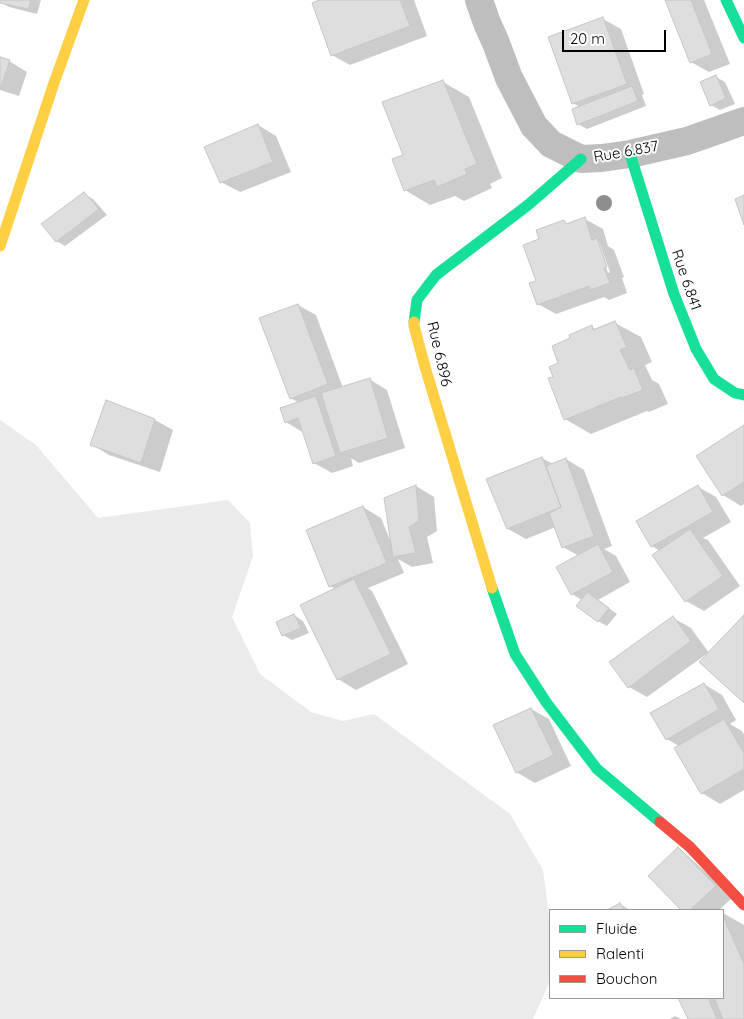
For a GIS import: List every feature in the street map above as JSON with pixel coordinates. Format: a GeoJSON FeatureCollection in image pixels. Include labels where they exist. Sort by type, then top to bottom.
{"type":"FeatureCollection","features":[{"type":"Feature","properties":{"kind":"street"},"geometry":{"type":"LineString","coordinates":[[0,246],[51,92],[84,0]]}},
{"type":"Feature","properties":{"kind":"street","name":"Rue 6.837"},"geometry":{"type":"LineString","coordinates":[[479,0],[509,78],[534,126],[551,144],[581,159],[630,154],[687,141],[744,121]]}},
{"type":"Feature","properties":{"kind":"street"},"geometry":{"type":"LineString","coordinates":[[726,0],[744,38]]}},
{"type":"Feature","properties":{"kind":"street","name":"Rue 6.841"},"geometry":{"type":"LineString","coordinates":[[630,154],[662,260],[696,349],[714,379],[735,393],[744,395]]}},
{"type":"Feature","properties":{"kind":"street","name":"Rue 6.896"},"geometry":{"type":"LineString","coordinates":[[581,159],[528,205],[436,275],[417,300],[414,326],[422,359],[493,592],[515,654],[546,702],[597,769],[690,847],[744,905]]}},
{"type":"Feature","properties":{"kind":"shaded area"},"geometry":{"type":"Polygon","coordinates":[[[0,420],[36,445],[98,518],[228,500],[250,523],[253,556],[232,617],[260,674],[311,712],[343,721],[374,714],[510,814],[543,870],[549,916],[549,983],[533,1019],[0,1019],[0,420]]]}},
{"type":"Feature","properties":{"kind":"building"},"geometry":{"type":"Polygon","coordinates":[[[0,0],[31,0],[28,9],[0,3],[0,0]]]}},
{"type":"Feature","properties":{"kind":"building"},"geometry":{"type":"Polygon","coordinates":[[[319,0],[400,0],[410,26],[331,56],[312,3],[319,0]]]}},
{"type":"Feature","properties":{"kind":"building"},"geometry":{"type":"Polygon","coordinates":[[[665,0],[691,0],[712,54],[690,63],[665,0]]]}},
{"type":"Feature","properties":{"kind":"building"},"geometry":{"type":"Polygon","coordinates":[[[603,17],[627,84],[572,104],[548,37],[603,17]]]}},
{"type":"Feature","properties":{"kind":"building"},"geometry":{"type":"Polygon","coordinates":[[[0,57],[10,60],[1,87],[0,86],[0,57]]]}},
{"type":"Feature","properties":{"kind":"building"},"geometry":{"type":"Polygon","coordinates":[[[716,75],[726,98],[710,106],[700,82],[716,75]]]}},
{"type":"Feature","properties":{"kind":"building"},"geometry":{"type":"Polygon","coordinates":[[[443,80],[477,164],[465,169],[467,174],[437,187],[434,180],[404,191],[392,159],[403,155],[382,102],[443,80]]]}},
{"type":"Feature","properties":{"kind":"building"},"geometry":{"type":"Polygon","coordinates":[[[632,86],[638,101],[577,125],[572,109],[632,86]]]}},
{"type":"Feature","properties":{"kind":"building"},"geometry":{"type":"Polygon","coordinates":[[[258,124],[273,162],[220,183],[204,147],[258,124]]]}},
{"type":"Feature","properties":{"kind":"building"},"geometry":{"type":"Polygon","coordinates":[[[84,192],[99,209],[56,242],[41,224],[84,192]]]}},
{"type":"Feature","properties":{"kind":"building"},"geometry":{"type":"Polygon","coordinates":[[[744,195],[744,225],[735,199],[744,195]]]}},
{"type":"Feature","properties":{"kind":"building"},"geometry":{"type":"Polygon","coordinates":[[[585,217],[592,240],[597,238],[607,267],[604,268],[610,283],[590,290],[589,286],[537,305],[529,283],[536,281],[523,245],[539,239],[536,230],[564,220],[566,224],[585,217]]]}},
{"type":"Feature","properties":{"kind":"building"},"geometry":{"type":"Polygon","coordinates":[[[298,304],[328,384],[290,399],[259,318],[298,304]]]}},
{"type":"Feature","properties":{"kind":"building"},"geometry":{"type":"Polygon","coordinates":[[[615,321],[627,347],[620,350],[630,370],[634,368],[643,390],[564,420],[548,378],[553,377],[549,367],[558,363],[552,346],[570,338],[569,335],[592,325],[593,330],[615,321]]]}},
{"type":"Feature","properties":{"kind":"building"},"geometry":{"type":"Polygon","coordinates":[[[370,378],[388,438],[340,453],[321,393],[370,378]]]}},
{"type":"Feature","properties":{"kind":"building"},"geometry":{"type":"Polygon","coordinates":[[[316,396],[336,456],[313,464],[298,418],[285,423],[280,408],[316,396]]]}},
{"type":"Feature","properties":{"kind":"building"},"geometry":{"type":"Polygon","coordinates":[[[106,400],[155,419],[141,463],[90,445],[106,400]]]}},
{"type":"Feature","properties":{"kind":"building"},"geometry":{"type":"Polygon","coordinates":[[[744,425],[744,482],[722,496],[696,456],[744,425]]]}},
{"type":"Feature","properties":{"kind":"building"},"geometry":{"type":"Polygon","coordinates":[[[542,457],[561,507],[507,529],[486,479],[542,457]]]}},
{"type":"Feature","properties":{"kind":"building"},"geometry":{"type":"Polygon","coordinates":[[[566,458],[594,536],[562,548],[549,513],[561,507],[546,466],[566,458]]]}},
{"type":"Feature","properties":{"kind":"building"},"geometry":{"type":"Polygon","coordinates":[[[416,485],[419,521],[409,527],[416,553],[393,557],[384,498],[416,485]]]}},
{"type":"Feature","properties":{"kind":"building"},"geometry":{"type":"Polygon","coordinates":[[[698,485],[713,512],[651,547],[636,521],[698,485]]]}},
{"type":"Feature","properties":{"kind":"building"},"geometry":{"type":"Polygon","coordinates":[[[363,506],[387,563],[329,587],[306,530],[363,506]]]}},
{"type":"Feature","properties":{"kind":"building"},"geometry":{"type":"Polygon","coordinates":[[[690,529],[723,576],[685,602],[652,555],[690,529]]]}},
{"type":"Feature","properties":{"kind":"building"},"geometry":{"type":"Polygon","coordinates":[[[598,544],[613,572],[571,595],[556,567],[598,544]]]}},
{"type":"Feature","properties":{"kind":"building"},"geometry":{"type":"Polygon","coordinates":[[[354,579],[391,654],[337,680],[300,605],[354,579]]]}},
{"type":"Feature","properties":{"kind":"building"},"geometry":{"type":"Polygon","coordinates":[[[587,592],[609,608],[598,622],[576,606],[587,592]]]}},
{"type":"Feature","properties":{"kind":"building"},"geometry":{"type":"Polygon","coordinates":[[[294,614],[301,628],[282,636],[276,622],[294,614]]]}},
{"type":"Feature","properties":{"kind":"building"},"geometry":{"type":"Polygon","coordinates":[[[744,615],[744,703],[699,662],[744,615]]]}},
{"type":"Feature","properties":{"kind":"building"},"geometry":{"type":"Polygon","coordinates":[[[673,616],[691,641],[628,688],[609,662],[673,616]]]}},
{"type":"Feature","properties":{"kind":"building"},"geometry":{"type":"Polygon","coordinates":[[[704,683],[719,709],[666,740],[650,713],[704,683]]]}},
{"type":"Feature","properties":{"kind":"building"},"geometry":{"type":"Polygon","coordinates":[[[531,708],[554,755],[516,773],[493,725],[531,708]]]}},
{"type":"Feature","properties":{"kind":"building"},"geometry":{"type":"Polygon","coordinates":[[[724,719],[744,753],[744,769],[701,794],[674,748],[724,719]]]}},
{"type":"Feature","properties":{"kind":"building"},"geometry":{"type":"Polygon","coordinates":[[[678,847],[716,886],[691,909],[680,909],[648,876],[678,847]]]}},
{"type":"Feature","properties":{"kind":"building"},"geometry":{"type":"Polygon","coordinates":[[[620,903],[623,909],[609,909],[620,903]]]}},
{"type":"Feature","properties":{"kind":"building"},"geometry":{"type":"Polygon","coordinates":[[[724,918],[744,964],[744,1019],[723,1019],[714,999],[724,999],[724,918]]]}},
{"type":"Feature","properties":{"kind":"building"},"geometry":{"type":"Polygon","coordinates":[[[678,999],[708,999],[717,1019],[688,1019],[678,999]]]}},
{"type":"Feature","properties":{"kind":"traffic: fast"},"geometry":{"type":"LineString","coordinates":[[726,0],[744,38]]}},
{"type":"Feature","properties":{"kind":"traffic: fast"},"geometry":{"type":"LineString","coordinates":[[630,154],[674,294],[696,349],[714,379],[735,393],[744,395]]}},
{"type":"Feature","properties":{"kind":"traffic: fast"},"geometry":{"type":"LineString","coordinates":[[414,322],[417,300],[436,275],[528,205],[581,159]]}},
{"type":"Feature","properties":{"kind":"traffic: fast"},"geometry":{"type":"LineString","coordinates":[[492,588],[515,654],[546,702],[597,769],[660,822]]}},
{"type":"Feature","properties":{"kind":"traffic: slow"},"geometry":{"type":"LineString","coordinates":[[0,246],[54,83],[84,0]]}},
{"type":"Feature","properties":{"kind":"traffic: slow"},"geometry":{"type":"LineString","coordinates":[[414,322],[425,367],[492,588]]}},
{"type":"Feature","properties":{"kind":"traffic: jam"},"geometry":{"type":"LineString","coordinates":[[660,822],[690,847],[744,905]]}}]}
